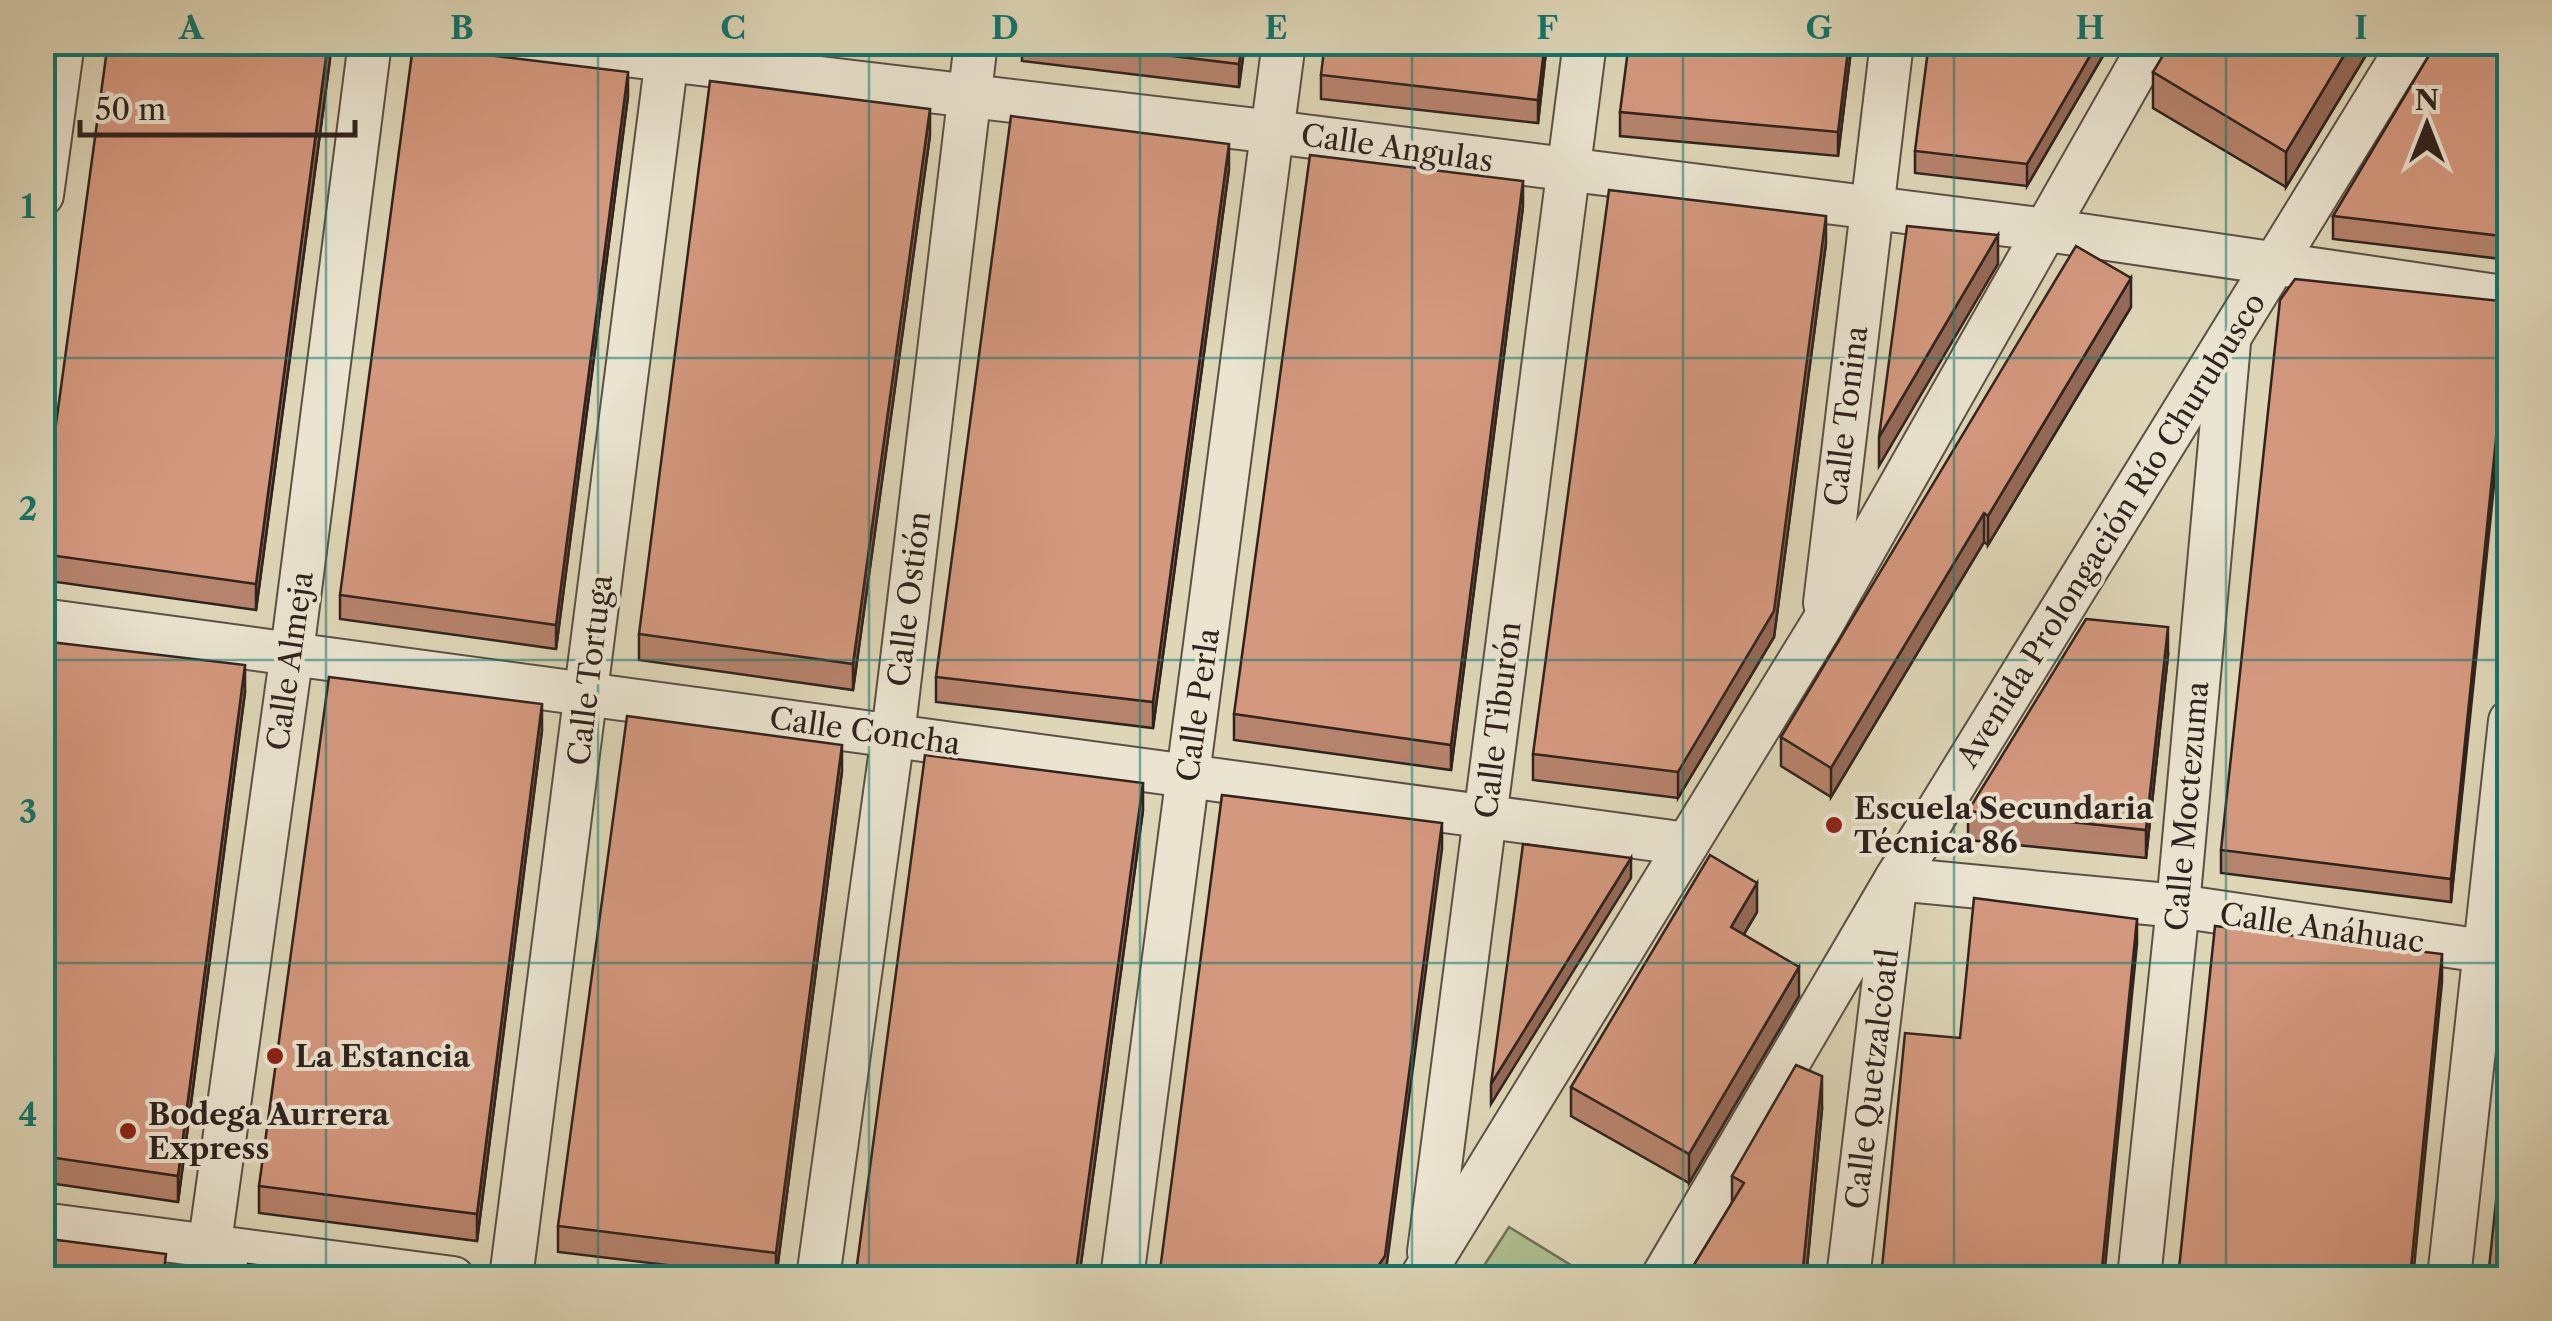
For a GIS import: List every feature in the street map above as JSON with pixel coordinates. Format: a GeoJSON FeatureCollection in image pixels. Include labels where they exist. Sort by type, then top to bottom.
{"type":"FeatureCollection","features":[{"type":"Feature","properties":{"kind":"street"},"geometry":{"type":"LineString","coordinates":[[42,195],[63,42]]}},
{"type":"Feature","properties":{"kind":"street","name":"Calle Almeja"},"geometry":{"type":"LineString","coordinates":[[207,1262],[292,652],[370,42]]}},
{"type":"Feature","properties":{"kind":"street","name":"Calle Angulas"},"geometry":{"type":"LineString","coordinates":[[516,42],[668,52],[969,96],[2047,230],[2510,298]]}},
{"type":"Feature","properties":{"kind":"street","name":"Calle Ostión"},"geometry":{"type":"LineString","coordinates":[[818,1278],[893,735],[976,42]]}},
{"type":"Feature","properties":{"kind":"street","name":"Calle Perla"},"geometry":{"type":"LineString","coordinates":[[1122,1278],[1284,42]]}},
{"type":"Feature","properties":{"kind":"street","name":"Calle Tiburón"},"geometry":{"type":"LineString","coordinates":[[1424,1273],[1586,42]]}},
{"type":"Feature","properties":{"kind":"street","name":"Calle Tonina"},"geometry":{"type":"LineString","coordinates":[[1822,624],[1892,42]]}},
{"type":"Feature","properties":{"kind":"street"},"geometry":{"type":"LineString","coordinates":[[1424,1273],[1822,624],[2152,42]]}},
{"type":"Feature","properties":{"kind":"street","name":"Avenida Prolongación Río Churubusco"},"geometry":{"type":"LineString","coordinates":[[1662,1278],[1896,879],[2411,42]]}},
{"type":"Feature","properties":{"kind":"street","name":"Calle Tortuga"},"geometry":{"type":"LineString","coordinates":[[511,1278],[668,52]]}},
{"type":"Feature","properties":{"kind":"street","name":"Calle Moctezuma"},"geometry":{"type":"LineString","coordinates":[[2139,1278],[2178,906],[2230,332]]}},
{"type":"Feature","properties":{"kind":"street","name":"Calle Concha"},"geometry":{"type":"LineString","coordinates":[[42,620],[1688,844]]}},
{"type":"Feature","properties":{"kind":"street"},"geometry":{"type":"LineString","coordinates":[[2449,1278],[2497,954],[2510,721]]}},
{"type":"Feature","properties":{"kind":"street","name":"Calle Anáhuac"},"geometry":{"type":"LineString","coordinates":[[1896,879],[2178,906],[2497,954]]}},
{"type":"Feature","properties":{"kind":"street","name":"Calle Quetzalcóatl"},"geometry":{"type":"LineString","coordinates":[[1848,1278],[1896,879]]}},
{"type":"Feature","properties":{"kind":"street"},"geometry":{"type":"LineString","coordinates":[[42,1224],[207,1262],[453,1278]]}},
{"type":"Feature","properties":{"kind":"green space"},"geometry":{"type":"Polygon","coordinates":[[[1509,1227],[1592,1278],[1476,1278],[1509,1227]]]}},
{"type":"Feature","properties":{"kind":"building"},"geometry":{"type":"Polygon","coordinates":[[[108,42],[328,42],[256,584],[42,554],[42,527],[108,42]]]}},
{"type":"Feature","properties":{"kind":"building"},"geometry":{"type":"Polygon","coordinates":[[[1057,42],[1242,42],[1239,64],[1057,42]]]}},
{"type":"Feature","properties":{"kind":"building"},"geometry":{"type":"Polygon","coordinates":[[[1325,42],[1545,42],[1538,100],[1321,75],[1325,42]]]}},
{"type":"Feature","properties":{"kind":"building"},"geometry":{"type":"Polygon","coordinates":[[[1629,42],[1849,42],[1838,132],[1620,112],[1629,42]]]}},
{"type":"Feature","properties":{"kind":"building"},"geometry":{"type":"Polygon","coordinates":[[[1929,42],[2098,42],[2027,164],[1915,151],[1929,42]]]}},
{"type":"Feature","properties":{"kind":"building"},"geometry":{"type":"Polygon","coordinates":[[[2171,42],[2352,42],[2286,152],[2153,72],[2171,42]]]}},
{"type":"Feature","properties":{"kind":"building"},"geometry":{"type":"Polygon","coordinates":[[[2437,42],[2510,42],[2510,237],[2333,216],[2437,42]]]}},
{"type":"Feature","properties":{"kind":"building"},"geometry":{"type":"Polygon","coordinates":[[[413,46],[628,72],[556,625],[340,595],[413,46]]]}},
{"type":"Feature","properties":{"kind":"building"},"geometry":{"type":"Polygon","coordinates":[[[710,81],[930,109],[853,664],[639,634],[710,81]]]}},
{"type":"Feature","properties":{"kind":"building"},"geometry":{"type":"Polygon","coordinates":[[[1011,116],[1229,144],[1153,702],[936,677],[1011,116]]]}},
{"type":"Feature","properties":{"kind":"building"},"geometry":{"type":"Polygon","coordinates":[[[1310,155],[1523,181],[1451,745],[1234,714],[1310,155]]]}},
{"type":"Feature","properties":{"kind":"building"},"geometry":{"type":"Polygon","coordinates":[[[1609,190],[1826,216],[1774,611],[1678,772],[1533,754],[1609,190]]]}},
{"type":"Feature","properties":{"kind":"building"},"geometry":{"type":"Polygon","coordinates":[[[1907,226],[1998,235],[1879,437],[1907,226]]]}},
{"type":"Feature","properties":{"kind":"building"},"geometry":{"type":"Polygon","coordinates":[[[2076,246],[2131,278],[1831,768],[1781,737],[2076,246]]]}},
{"type":"Feature","properties":{"kind":"building"},"geometry":{"type":"Polygon","coordinates":[[[2295,279],[2510,302],[2451,879],[2221,850],[2280,300],[2295,279]]]}},
{"type":"Feature","properties":{"kind":"building"},"geometry":{"type":"Polygon","coordinates":[[[2086,619],[2168,627],[2146,830],[1968,811],[2086,619]]]}},
{"type":"Feature","properties":{"kind":"building"},"geometry":{"type":"Polygon","coordinates":[[[42,641],[245,665],[178,1176],[42,1156],[42,641]]]}},
{"type":"Feature","properties":{"kind":"building"},"geometry":{"type":"Polygon","coordinates":[[[329,677],[542,704],[477,1214],[259,1186],[329,677]]]}},
{"type":"Feature","properties":{"kind":"building"},"geometry":{"type":"Polygon","coordinates":[[[627,716],[842,745],[776,1253],[558,1226],[627,716]]]}},
{"type":"Feature","properties":{"kind":"building"},"geometry":{"type":"Polygon","coordinates":[[[925,755],[1143,783],[1075,1278],[957,1278],[857,1265],[925,755]]]}},
{"type":"Feature","properties":{"kind":"building"},"geometry":{"type":"Polygon","coordinates":[[[1222,795],[1442,823],[1385,1256],[1370,1278],[1159,1278],[1222,795]]]}},
{"type":"Feature","properties":{"kind":"building"},"geometry":{"type":"Polygon","coordinates":[[[1523,844],[1631,858],[1491,1084],[1509,951],[1523,844]]]}},
{"type":"Feature","properties":{"kind":"building"},"geometry":{"type":"Polygon","coordinates":[[[1710,855],[1757,883],[1731,927],[1799,967],[1689,1154],[1571,1087],[1710,855]]]}},
{"type":"Feature","properties":{"kind":"building"},"geometry":{"type":"Polygon","coordinates":[[[1974,898],[2137,919],[2101,1278],[1881,1278],[1905,1033],[1960,1038],[1974,898]]]}},
{"type":"Feature","properties":{"kind":"building"},"geometry":{"type":"Polygon","coordinates":[[[2215,926],[2442,954],[2410,1278],[2178,1278],[2215,926]]]}},
{"type":"Feature","properties":{"kind":"building"},"geometry":{"type":"Polygon","coordinates":[[[1796,1065],[1822,1076],[1802,1278],[1686,1278],[1744,1183],[1732,1176],[1796,1065]]]}},
{"type":"Feature","properties":{"kind":"building"},"geometry":{"type":"Polygon","coordinates":[[[2510,1067],[2510,1278],[2488,1278],[2510,1067]]]}},
{"type":"Feature","properties":{"kind":"building"},"geometry":{"type":"Polygon","coordinates":[[[42,1238],[166,1254],[163,1278],[42,1278],[42,1238]]]}},
{"type":"Feature","properties":{"kind":"building"},"geometry":{"type":"Polygon","coordinates":[[[248,1264],[355,1278],[246,1278],[248,1264]]]}},
{"type":"Feature","properties":{"kind":"place","name":"Escuela Secundaria Técnica 86"},"geometry":{"type":"Point","coordinates":[1834,825]}},
{"type":"Feature","properties":{"kind":"place","name":"La Estancia"},"geometry":{"type":"Point","coordinates":[275,1056]}},
{"type":"Feature","properties":{"kind":"place","name":"Bodega Aurrera Express"},"geometry":{"type":"Point","coordinates":[128,1131]}}]}
